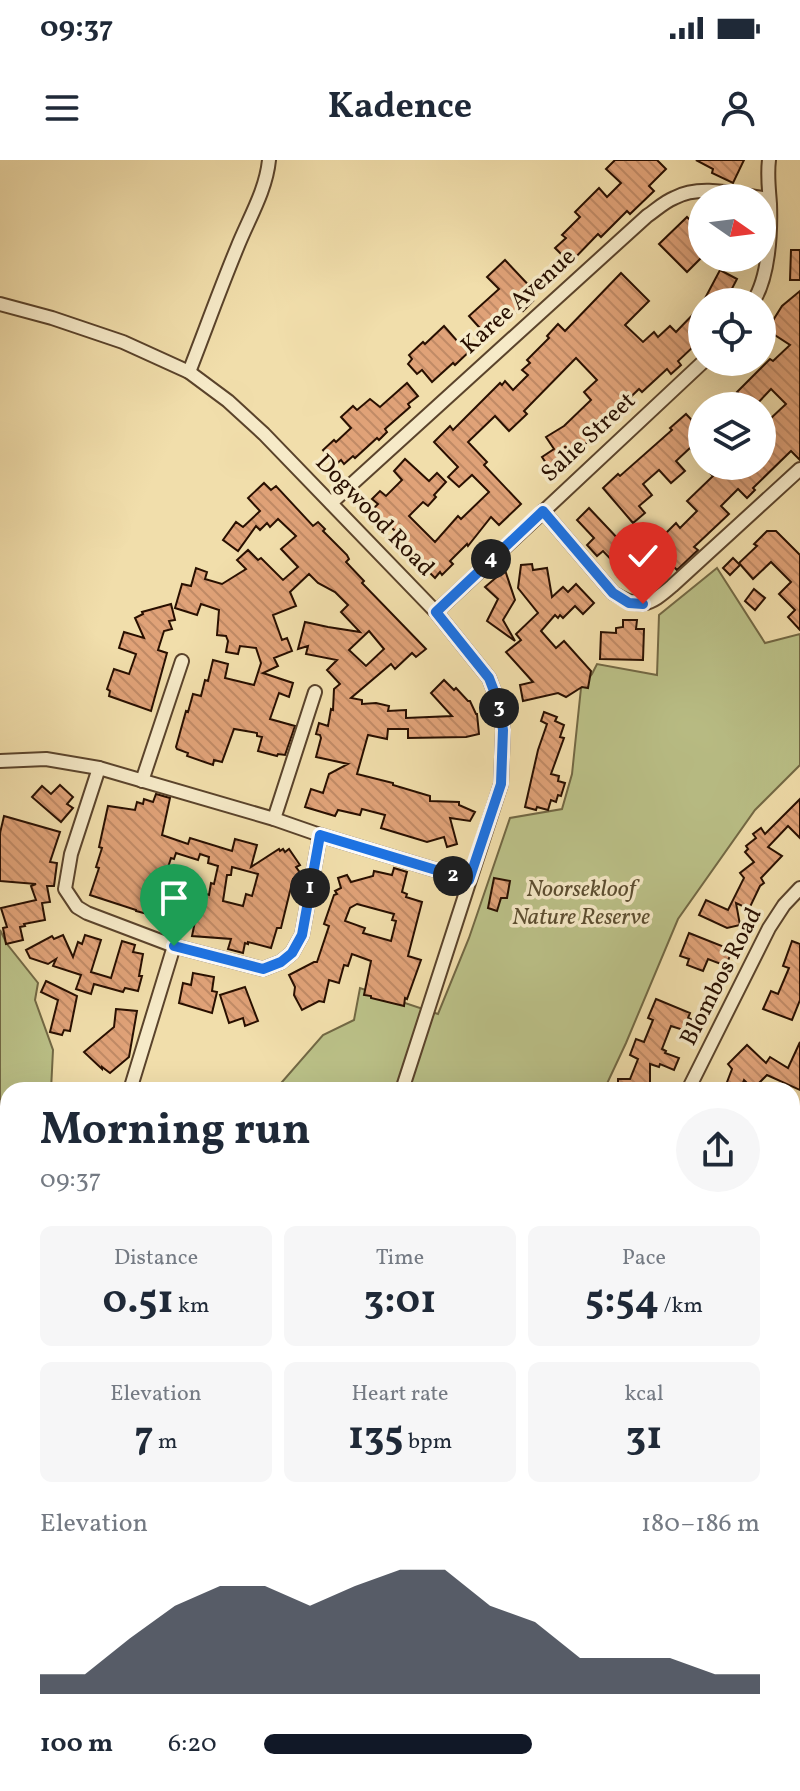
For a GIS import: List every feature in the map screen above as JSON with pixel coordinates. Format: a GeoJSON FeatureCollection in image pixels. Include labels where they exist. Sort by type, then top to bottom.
{"type":"FeatureCollection","features":[{"type":"Feature","properties":{"kind":"street"},"geometry":{"type":"LineString","coordinates":[[189,372],[261,193],[269,160]]}},
{"type":"Feature","properties":{"kind":"street"},"geometry":{"type":"LineString","coordinates":[[766,184],[769,160]]}},
{"type":"Feature","properties":{"kind":"street","name":"Karee Avenue"},"geometry":{"type":"LineString","coordinates":[[331,503],[647,216],[674,197],[688,193]]}},
{"type":"Feature","properties":{"kind":"street","name":"Dogwood Road"},"geometry":{"type":"LineString","coordinates":[[0,304],[123,342],[189,372],[228,401],[264,434],[436,612],[489,678],[499,704],[503,730],[501,784],[405,1082]]}},
{"type":"Feature","properties":{"kind":"street","name":"Salie Street"},"geometry":{"type":"LineString","coordinates":[[436,612],[688,376]]}},
{"type":"Feature","properties":{"kind":"street"},"geometry":{"type":"LineString","coordinates":[[543,511],[613,593],[629,603],[643,604],[655,601],[664,594],[800,469]]}},
{"type":"Feature","properties":{"kind":"street"},"geometry":{"type":"LineString","coordinates":[[142,781],[182,661]]}},
{"type":"Feature","properties":{"kind":"street"},"geometry":{"type":"LineString","coordinates":[[274,819],[315,692]]}},
{"type":"Feature","properties":{"kind":"street"},"geometry":{"type":"LineString","coordinates":[[0,761],[46,759],[99,768],[469,880]]}},
{"type":"Feature","properties":{"kind":"street"},"geometry":{"type":"LineString","coordinates":[[99,768],[71,854],[65,889],[77,907],[174,946],[263,969],[281,962],[292,953],[302,935],[320,835]]}},
{"type":"Feature","properties":{"kind":"street","name":"Blombos Road"},"geometry":{"type":"LineString","coordinates":[[692,1082],[769,928],[800,888]]}},
{"type":"Feature","properties":{"kind":"street"},"geometry":{"type":"LineString","coordinates":[[132,1082],[174,946]]}},
{"type":"Feature","properties":{"kind":"green space","name":"Noorsekloof Nature Reserve"},"geometry":{"type":"Polygon","coordinates":[[[717,568],[765,643],[800,634],[800,765],[755,810],[678,919],[608,1082],[282,1082],[323,1035],[354,1020],[360,988],[438,1014],[469,938],[510,818],[562,809],[572,774],[581,688],[597,664],[657,675],[659,615],[717,568]]]}},
{"type":"Feature","properties":{"kind":"green space"},"geometry":{"type":"Polygon","coordinates":[[[0,930],[7,944],[38,983],[35,1000],[53,1050],[51,1082],[0,1082],[0,930]]]}},
{"type":"Feature","properties":{"kind":"building"},"geometry":{"type":"Polygon","coordinates":[[[615,160],[657,160],[666,169],[649,186],[654,191],[630,214],[627,211],[601,237],[598,234],[570,263],[555,248],[566,238],[562,235],[580,217],[575,212],[599,188],[607,197],[621,183],[606,169],[615,160]]]}},
{"type":"Feature","properties":{"kind":"building"},"geometry":{"type":"Polygon","coordinates":[[[696,160],[744,160],[733,183],[712,173],[713,169],[696,160]]]}},
{"type":"Feature","properties":{"kind":"building"},"geometry":{"type":"Polygon","coordinates":[[[687,217],[688,271],[687,272],[659,244],[687,217]]]}},
{"type":"Feature","properties":{"kind":"building"},"geometry":{"type":"Polygon","coordinates":[[[791,250],[800,250],[800,280],[790,280],[791,250]]]}},
{"type":"Feature","properties":{"kind":"building"},"geometry":{"type":"Polygon","coordinates":[[[505,260],[536,293],[523,311],[520,308],[487,336],[469,316],[499,289],[487,277],[505,260]]]}},
{"type":"Feature","properties":{"kind":"building"},"geometry":{"type":"Polygon","coordinates":[[[719,272],[737,279],[732,288],[710,288],[719,272]]]}},
{"type":"Feature","properties":{"kind":"building"},"geometry":{"type":"Polygon","coordinates":[[[621,273],[649,301],[625,325],[643,342],[654,332],[658,337],[670,326],[676,332],[688,320],[688,352],[678,361],[681,365],[671,374],[667,369],[642,392],[639,389],[581,448],[550,469],[542,457],[554,449],[546,437],[564,426],[591,400],[584,392],[597,380],[576,358],[524,411],[527,414],[509,431],[495,416],[468,442],[487,462],[484,465],[521,504],[499,525],[491,517],[468,546],[450,561],[453,564],[435,578],[408,554],[411,552],[405,545],[407,543],[373,509],[378,504],[372,499],[380,491],[386,496],[402,480],[394,471],[405,459],[429,481],[437,473],[446,482],[428,506],[423,502],[409,516],[435,542],[458,516],[461,519],[489,492],[472,475],[459,487],[448,477],[458,467],[434,442],[450,426],[453,430],[500,383],[502,385],[505,381],[513,390],[528,375],[522,370],[530,363],[527,360],[549,338],[547,336],[558,324],[565,331],[621,273]]]}},
{"type":"Feature","properties":{"kind":"building"},"geometry":{"type":"Polygon","coordinates":[[[800,291],[800,460],[791,451],[776,466],[776,413],[786,404],[771,389],[768,392],[737,392],[753,376],[776,376],[776,358],[790,345],[776,336],[776,316],[782,306],[800,291]]]}},
{"type":"Feature","properties":{"kind":"building"},"geometry":{"type":"Polygon","coordinates":[[[444,326],[458,342],[465,337],[474,347],[432,382],[422,370],[417,374],[408,364],[412,359],[409,355],[444,326]]]}},
{"type":"Feature","properties":{"kind":"building"},"geometry":{"type":"Polygon","coordinates":[[[407,383],[418,396],[408,404],[410,407],[385,429],[387,432],[379,440],[377,438],[355,458],[353,456],[344,464],[341,460],[335,465],[323,450],[351,428],[341,417],[353,406],[357,410],[370,399],[380,407],[407,383]]]}},
{"type":"Feature","properties":{"kind":"building"},"geometry":{"type":"Polygon","coordinates":[[[686,414],[688,416],[688,450],[676,461],[685,471],[671,483],[659,470],[643,484],[652,495],[639,506],[645,513],[633,523],[603,488],[672,430],[670,428],[686,414]]]}},
{"type":"Feature","properties":{"kind":"building"},"geometry":{"type":"Polygon","coordinates":[[[709,480],[761,480],[747,498],[738,489],[721,506],[729,514],[694,547],[698,550],[677,570],[653,546],[676,523],[680,528],[697,511],[687,501],[709,480]]]}},
{"type":"Feature","properties":{"kind":"building"},"geometry":{"type":"Polygon","coordinates":[[[264,483],[271,490],[276,486],[313,526],[318,522],[325,529],[323,531],[347,555],[349,559],[346,562],[364,581],[362,583],[426,649],[416,657],[412,653],[395,669],[391,664],[351,698],[362,700],[362,704],[389,706],[388,711],[406,710],[406,718],[452,716],[431,693],[444,680],[470,701],[477,714],[479,734],[408,738],[408,729],[388,729],[387,739],[368,735],[357,774],[430,796],[430,801],[459,802],[459,805],[475,812],[470,821],[450,818],[457,844],[447,847],[444,837],[427,842],[381,828],[385,815],[362,809],[360,815],[338,810],[335,816],[305,807],[311,789],[323,793],[329,774],[348,764],[316,757],[321,738],[316,734],[319,723],[328,726],[334,689],[340,684],[327,670],[337,660],[306,654],[308,646],[298,649],[305,622],[360,632],[341,612],[348,605],[309,574],[290,592],[296,606],[273,615],[282,640],[287,638],[292,651],[274,658],[278,666],[263,673],[293,683],[289,697],[279,693],[270,719],[295,726],[285,755],[258,751],[262,737],[257,733],[234,729],[222,762],[214,760],[213,765],[177,749],[186,711],[193,694],[201,696],[213,660],[228,664],[225,678],[254,685],[261,663],[256,648],[240,646],[238,654],[226,652],[226,636],[217,635],[219,610],[201,604],[197,615],[175,608],[182,584],[191,586],[196,568],[207,572],[205,579],[222,584],[246,569],[237,560],[248,550],[283,580],[298,567],[281,549],[296,536],[278,519],[270,527],[267,523],[260,530],[256,526],[238,551],[223,540],[236,522],[243,527],[260,511],[248,498],[264,483]],[[369,631],[349,650],[366,666],[384,649],[369,631]]]}},
{"type":"Feature","properties":{"kind":"building"},"geometry":{"type":"Polygon","coordinates":[[[589,508],[622,543],[634,532],[648,546],[636,558],[654,576],[636,594],[618,577],[623,572],[603,551],[597,556],[587,545],[594,538],[577,520],[589,508]]]}},
{"type":"Feature","properties":{"kind":"building"},"geometry":{"type":"Polygon","coordinates":[[[767,531],[776,531],[800,555],[800,630],[788,617],[795,610],[779,594],[791,582],[771,562],[753,579],[739,563],[767,531]]]}},
{"type":"Feature","properties":{"kind":"building"},"geometry":{"type":"Polygon","coordinates":[[[733,558],[740,565],[730,575],[723,568],[733,558]]]}},
{"type":"Feature","properties":{"kind":"building"},"geometry":{"type":"Polygon","coordinates":[[[532,564],[533,570],[547,568],[552,597],[563,587],[568,592],[576,584],[594,603],[583,614],[575,606],[563,618],[555,615],[541,631],[556,648],[564,641],[591,671],[588,688],[582,687],[566,697],[558,693],[523,701],[520,685],[533,682],[506,652],[521,640],[516,634],[538,613],[518,588],[521,565],[532,564]]]}},
{"type":"Feature","properties":{"kind":"building"},"geometry":{"type":"Polygon","coordinates":[[[505,570],[515,600],[503,620],[515,641],[487,621],[498,599],[485,587],[505,570]]]}},
{"type":"Feature","properties":{"kind":"building"},"geometry":{"type":"Polygon","coordinates":[[[754,589],[765,598],[755,610],[745,601],[754,589]]]}},
{"type":"Feature","properties":{"kind":"building"},"geometry":{"type":"Polygon","coordinates":[[[171,604],[175,620],[169,621],[172,629],[164,631],[158,650],[167,653],[151,711],[109,696],[107,689],[114,669],[129,674],[136,654],[119,648],[124,632],[144,638],[135,618],[142,612],[171,604]]]}},
{"type":"Feature","properties":{"kind":"building"},"geometry":{"type":"Polygon","coordinates":[[[623,620],[637,620],[636,629],[644,629],[643,660],[600,659],[601,632],[616,633],[616,628],[623,627],[623,620]]]}},
{"type":"Feature","properties":{"kind":"building"},"geometry":{"type":"Polygon","coordinates":[[[544,712],[557,717],[555,721],[564,725],[560,737],[564,738],[551,774],[559,776],[558,781],[565,783],[561,796],[558,795],[556,802],[551,800],[548,810],[537,807],[536,810],[525,807],[547,724],[541,721],[544,712]]]}},
{"type":"Feature","properties":{"kind":"building"},"geometry":{"type":"Polygon","coordinates":[[[60,785],[73,797],[67,804],[73,808],[61,822],[32,797],[42,786],[51,794],[60,785]]]}},
{"type":"Feature","properties":{"kind":"building"},"geometry":{"type":"Polygon","coordinates":[[[156,794],[170,798],[162,835],[188,844],[190,838],[232,851],[235,839],[257,845],[251,867],[279,849],[285,852],[289,849],[300,865],[296,867],[301,874],[293,879],[281,928],[277,928],[271,948],[248,942],[243,953],[228,949],[231,939],[192,936],[201,892],[209,895],[218,866],[208,863],[209,857],[200,854],[198,860],[176,853],[174,859],[171,858],[164,880],[187,887],[178,913],[173,912],[170,920],[90,895],[99,868],[96,867],[108,806],[135,810],[137,802],[143,804],[144,799],[153,802],[156,794]],[[232,867],[231,875],[227,875],[223,901],[243,906],[246,894],[252,896],[258,874],[232,867]]]}},
{"type":"Feature","properties":{"kind":"building"},"geometry":{"type":"Polygon","coordinates":[[[800,799],[800,838],[788,826],[768,847],[782,856],[761,878],[764,883],[749,909],[736,903],[740,925],[727,928],[699,915],[706,900],[728,910],[744,878],[740,873],[754,862],[745,852],[748,849],[746,846],[756,838],[753,834],[761,828],[765,834],[800,799]]]}},
{"type":"Feature","properties":{"kind":"building"},"geometry":{"type":"Polygon","coordinates":[[[4,816],[60,832],[50,862],[57,863],[54,886],[47,886],[50,902],[42,903],[45,920],[24,924],[20,927],[23,940],[6,944],[3,928],[7,927],[1,908],[36,900],[31,886],[36,884],[0,881],[0,833],[4,816]]]}},
{"type":"Feature","properties":{"kind":"building"},"geometry":{"type":"Polygon","coordinates":[[[394,868],[407,872],[402,892],[407,894],[406,897],[422,902],[408,956],[421,960],[404,1006],[364,995],[371,961],[352,954],[348,966],[344,965],[339,983],[329,980],[324,1002],[319,1001],[302,1010],[289,975],[317,962],[329,926],[324,924],[337,894],[335,891],[341,888],[338,878],[347,875],[351,882],[373,876],[374,871],[392,875],[394,868]],[[357,904],[350,908],[345,921],[365,928],[363,933],[391,941],[396,921],[392,920],[394,914],[357,904]]]}},
{"type":"Feature","properties":{"kind":"building"},"geometry":{"type":"Polygon","coordinates":[[[494,878],[510,881],[507,898],[501,898],[497,911],[488,908],[494,878]]]}},
{"type":"Feature","properties":{"kind":"building"},"geometry":{"type":"Polygon","coordinates":[[[689,933],[732,950],[726,966],[708,959],[703,971],[687,965],[689,959],[680,956],[689,933]]]}},
{"type":"Feature","properties":{"kind":"building"},"geometry":{"type":"Polygon","coordinates":[[[63,935],[73,957],[78,942],[82,944],[85,935],[101,940],[91,972],[111,978],[122,941],[135,945],[133,952],[143,954],[138,991],[125,988],[123,992],[94,984],[91,994],[76,989],[81,975],[53,966],[56,959],[48,964],[30,958],[26,950],[52,936],[54,939],[63,935]]]}},
{"type":"Feature","properties":{"kind":"building"},"geometry":{"type":"Polygon","coordinates":[[[792,941],[800,944],[800,1000],[792,1020],[763,1009],[771,991],[778,994],[789,968],[783,966],[792,941]]]}},
{"type":"Feature","properties":{"kind":"building"},"geometry":{"type":"Polygon","coordinates":[[[193,973],[214,977],[212,991],[217,992],[212,1013],[179,1003],[183,983],[191,985],[193,973]]]}},
{"type":"Feature","properties":{"kind":"building"},"geometry":{"type":"Polygon","coordinates":[[[46,981],[77,996],[70,1031],[64,1030],[62,1035],[50,1032],[58,1000],[41,992],[46,981]]]}},
{"type":"Feature","properties":{"kind":"building"},"geometry":{"type":"Polygon","coordinates":[[[245,987],[258,1021],[245,1026],[243,1018],[229,1023],[220,995],[245,987]]]}},
{"type":"Feature","properties":{"kind":"building"},"geometry":{"type":"Polygon","coordinates":[[[656,999],[690,1013],[688,1018],[701,1023],[696,1034],[671,1026],[662,1049],[679,1058],[674,1070],[660,1064],[659,1067],[650,1064],[650,1082],[618,1082],[618,1079],[630,1079],[638,1059],[630,1055],[636,1039],[644,1042],[653,1020],[648,1018],[656,999]]]}},
{"type":"Feature","properties":{"kind":"building"},"geometry":{"type":"Polygon","coordinates":[[[116,1009],[137,1011],[129,1057],[110,1073],[84,1052],[114,1027],[116,1009]]]}},
{"type":"Feature","properties":{"kind":"building"},"geometry":{"type":"Polygon","coordinates":[[[800,1042],[800,1082],[782,1082],[767,1075],[760,1082],[727,1082],[732,1069],[728,1064],[747,1045],[766,1063],[770,1057],[788,1068],[800,1042]]]}},
{"type":"Feature","properties":{"kind":"route"},"geometry":{"type":"LineString","coordinates":[[174,946],[263,969],[281,962],[292,953],[302,935],[320,835],[469,880],[501,784],[503,730],[499,704],[489,678],[436,612],[543,511],[613,593],[629,603],[643,604]]}}]}
